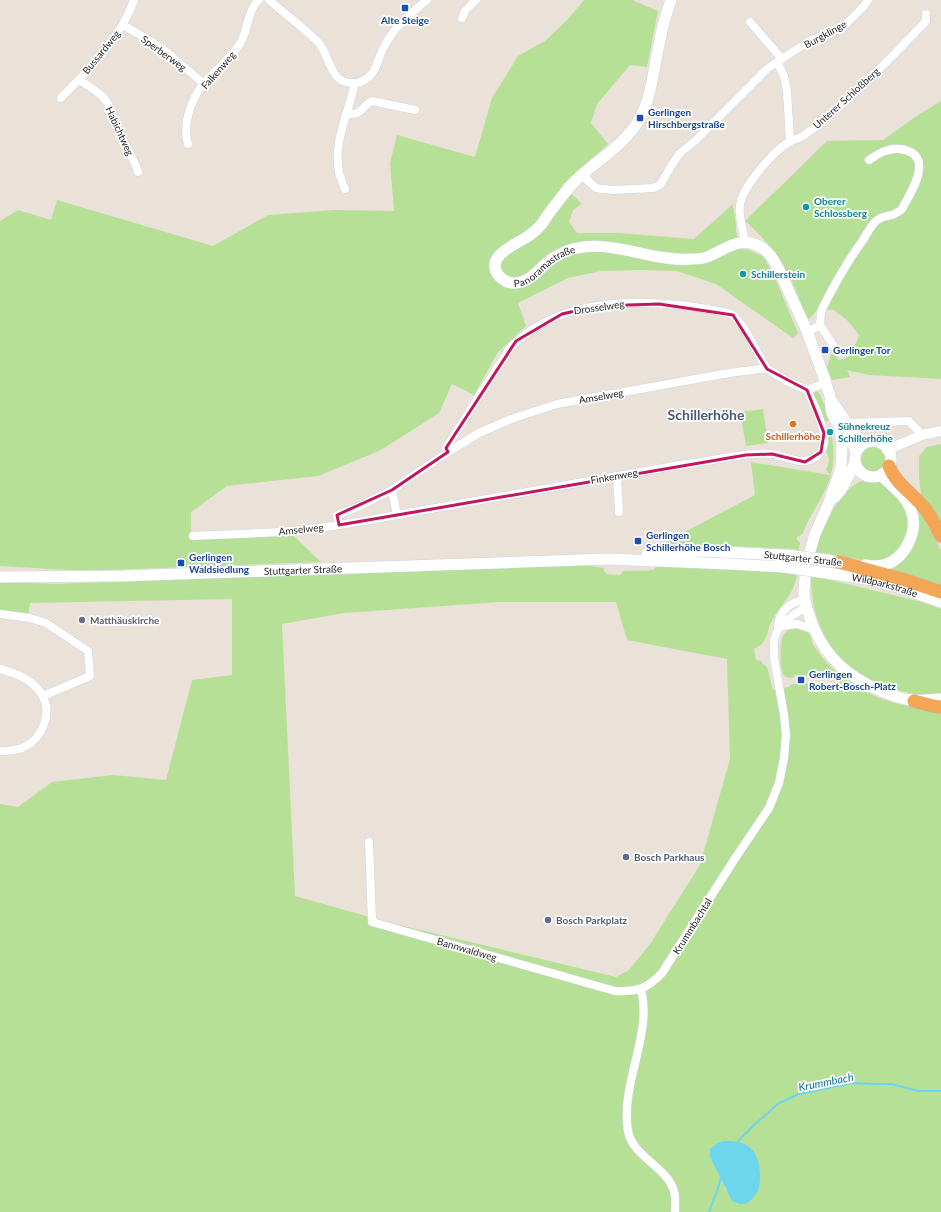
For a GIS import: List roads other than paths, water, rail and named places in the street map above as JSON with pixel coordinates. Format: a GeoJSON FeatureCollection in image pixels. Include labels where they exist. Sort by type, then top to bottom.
{"type":"FeatureCollection","features":[{"type":"Feature","properties":{"kind":"highway"},"geometry":{"type":"LineString","coordinates":[[885,471],[891,474],[926,509],[941,536]]}},
{"type":"Feature","properties":{"kind":"highway","name":"Wildparkstraße"},"geometry":{"type":"LineString","coordinates":[[834,561],[905,580],[941,592]]}},
{"type":"Feature","properties":{"kind":"highway"},"geometry":{"type":"LineString","coordinates":[[914,701],[941,707]]}},
{"type":"Feature","properties":{"kind":"main road","name":"Panoramastraße"},"geometry":{"type":"LineString","coordinates":[[671,0],[663,24],[647,102],[633,128],[626,138],[579,178],[564,193],[539,227],[528,236],[504,250],[498,257],[495,268],[496,272],[506,282],[515,283],[525,281],[531,278],[553,258],[564,252],[594,246],[610,247],[673,258],[691,259],[707,256],[728,246],[745,242]]}},
{"type":"Feature","properties":{"kind":"main road"},"geometry":{"type":"LineString","coordinates":[[745,242],[759,246],[772,258],[808,332],[831,399],[837,407],[843,425],[855,448],[855,458],[860,472],[870,477],[876,477],[885,471],[890,458],[887,450],[884,445],[873,442],[865,443],[859,448],[855,458],[841,490]]}},
{"type":"Feature","properties":{"kind":"main road"},"geometry":{"type":"LineString","coordinates":[[843,425],[865,443]]}},
{"type":"Feature","properties":{"kind":"main road"},"geometry":{"type":"LineString","coordinates":[[810,551],[815,534],[841,468],[843,425]]}},
{"type":"Feature","properties":{"kind":"main road","name":"Stuttgarter Straße"},"geometry":{"type":"LineString","coordinates":[[0,577],[129,575],[607,559],[784,555],[856,563],[875,567],[892,561],[904,550],[910,541],[912,529],[912,512],[906,499],[885,471]]}},
{"type":"Feature","properties":{"kind":"main road"},"geometry":{"type":"LineString","coordinates":[[828,504],[841,490],[864,475]]}},
{"type":"Feature","properties":{"kind":"main road","name":"Stuttgarter Straße"},"geometry":{"type":"LineString","coordinates":[[696,557],[827,573]]}},
{"type":"Feature","properties":{"kind":"main road","name":"Wildparkstraße"},"geometry":{"type":"LineString","coordinates":[[827,573],[872,580],[898,587],[941,602]]}},
{"type":"Feature","properties":{"kind":"main road"},"geometry":{"type":"LineString","coordinates":[[805,576],[806,604],[815,630],[822,645],[844,670],[875,689],[887,693],[914,701],[941,699]]}},
{"type":"Feature","properties":{"kind":"street","name":"Bussardweg"},"geometry":{"type":"LineString","coordinates":[[61,98],[79,80],[110,43],[123,25],[134,0]]}},
{"type":"Feature","properties":{"kind":"street","name":"Falkenweg"},"geometry":{"type":"LineString","coordinates":[[188,144],[186,136],[187,119],[195,100],[204,84],[226,61],[240,43],[245,34],[253,6],[259,0]]}},
{"type":"Feature","properties":{"kind":"street"},"geometry":{"type":"LineString","coordinates":[[269,0],[318,43],[336,76],[343,81],[355,84],[370,77],[375,70],[383,48],[393,32],[404,19],[427,0]]}},
{"type":"Feature","properties":{"kind":"street"},"geometry":{"type":"LineString","coordinates":[[462,18],[465,11],[476,0]]}},
{"type":"Feature","properties":{"kind":"street","name":"Burgklinge"},"geometry":{"type":"LineString","coordinates":[[579,178],[596,188],[614,190],[654,188],[660,185],[680,153],[695,141],[768,68],[811,40],[844,26],[868,0]]}},
{"type":"Feature","properties":{"kind":"street","name":"Unterer Schloßberg"},"geometry":{"type":"LineString","coordinates":[[745,242],[740,216],[740,206],[742,198],[751,181],[776,152],[790,141],[802,136],[832,113],[856,91],[926,21],[926,14]]}},
{"type":"Feature","properties":{"kind":"street"},"geometry":{"type":"LineString","coordinates":[[750,22],[779,61],[787,91],[790,141]]}},
{"type":"Feature","properties":{"kind":"street","name":"Sperberweg"},"geometry":{"type":"LineString","coordinates":[[123,25],[152,42],[204,84]]}},
{"type":"Feature","properties":{"kind":"street","name":"Habichtweg"},"geometry":{"type":"LineString","coordinates":[[79,80],[98,93],[110,107],[120,134],[138,172]]}},
{"type":"Feature","properties":{"kind":"street"},"geometry":{"type":"LineString","coordinates":[[345,189],[339,172],[338,158],[341,130],[355,84]]}},
{"type":"Feature","properties":{"kind":"street"},"geometry":{"type":"LineString","coordinates":[[347,113],[352,114],[360,112],[368,103],[372,101],[415,110]]}},
{"type":"Feature","properties":{"kind":"street"},"geometry":{"type":"LineString","coordinates":[[835,348],[820,325],[822,308],[842,270],[876,222],[883,217],[898,214],[902,209],[920,168],[918,158],[912,152],[905,150],[886,151],[869,160]]}},
{"type":"Feature","properties":{"kind":"street","name":"Drosselweg"},"geometry":{"type":"LineString","coordinates":[[448,452],[446,448],[510,348],[522,336],[541,324],[573,310],[596,306],[637,303],[681,305],[728,313],[736,318],[743,328],[766,370]]}},
{"type":"Feature","properties":{"kind":"street"},"geometry":{"type":"LineString","coordinates":[[808,332],[820,325]]}},
{"type":"Feature","properties":{"kind":"street","name":"Amselweg"},"geometry":{"type":"LineString","coordinates":[[193,536],[292,531],[339,525],[337,515],[358,507],[392,490],[478,433],[511,418],[557,404],[729,374],[760,369],[766,370]]}},
{"type":"Feature","properties":{"kind":"street"},"geometry":{"type":"LineString","coordinates":[[766,370],[807,390],[825,383]]}},
{"type":"Feature","properties":{"kind":"street","name":"Finkenweg"},"geometry":{"type":"LineString","coordinates":[[339,525],[617,476],[758,454],[772,454],[799,462],[810,460],[818,455],[822,449],[824,433],[807,390]]}},
{"type":"Feature","properties":{"kind":"street"},"geometry":{"type":"LineString","coordinates":[[843,425],[909,421],[922,435]]}},
{"type":"Feature","properties":{"kind":"street"},"geometry":{"type":"LineString","coordinates":[[887,450],[922,435],[941,431]]}},
{"type":"Feature","properties":{"kind":"street"},"geometry":{"type":"LineString","coordinates":[[617,476],[619,512]]}},
{"type":"Feature","properties":{"kind":"street"},"geometry":{"type":"LineString","coordinates":[[392,490],[398,515]]}},
{"type":"Feature","properties":{"kind":"street"},"geometry":{"type":"LineString","coordinates":[[778,629],[806,604]]}},
{"type":"Feature","properties":{"kind":"street"},"geometry":{"type":"LineString","coordinates":[[0,614],[30,618],[46,623],[88,651],[90,676],[43,696]]}},
{"type":"Feature","properties":{"kind":"street"},"geometry":{"type":"LineString","coordinates":[[778,629],[787,625],[797,624],[815,630]]}},
{"type":"Feature","properties":{"kind":"street","name":"Krummbachtal"},"geometry":{"type":"LineString","coordinates":[[641,989],[654,983],[662,973],[769,808],[779,783],[784,758],[786,735],[774,658],[774,640],[778,629]]}},
{"type":"Feature","properties":{"kind":"street"},"geometry":{"type":"LineString","coordinates":[[0,669],[27,679],[43,696],[46,713],[40,734],[30,744],[25,747],[0,751]]}},
{"type":"Feature","properties":{"kind":"street","name":"Bannwaldweg"},"geometry":{"type":"LineString","coordinates":[[369,842],[372,922],[615,991],[626,992],[641,989]]}},
{"type":"Feature","properties":{"kind":"street"},"geometry":{"type":"LineString","coordinates":[[641,989],[644,1008],[642,1030],[630,1084],[628,1133],[633,1143],[670,1182],[675,1195],[675,1212]]}},
{"type":"Feature","properties":{"kind":"water"},"geometry":{"type":"Polygon","coordinates":[[[724,1141],[740,1142],[746,1145],[751,1148],[757,1159],[760,1174],[759,1188],[753,1198],[746,1204],[740,1204],[732,1201],[710,1157],[710,1149],[718,1143],[724,1141]]]}},
{"type":"Feature","properties":{"kind":"waterway","name":"Krummbach"},"geometry":{"type":"LineString","coordinates":[[737,1144],[753,1126],[779,1103],[799,1094],[852,1083],[892,1084],[918,1091],[941,1091]]}},
{"type":"Feature","properties":{"kind":"waterway","name":"Krummbach"},"geometry":{"type":"LineString","coordinates":[[709,1212],[721,1177]]}},
{"type":"Feature","properties":{"kind":"place","name":"Alte Steige"},"geometry":{"type":"Point","coordinates":[405,8]}},
{"type":"Feature","properties":{"kind":"place","name":"Gerlingen Hirschbergstraße"},"geometry":{"type":"Point","coordinates":[640,118]}},
{"type":"Feature","properties":{"kind":"place","name":"Oberer Schlossberg"},"geometry":{"type":"Point","coordinates":[806,207]}},
{"type":"Feature","properties":{"kind":"place","name":"Schillerstein"},"geometry":{"type":"Point","coordinates":[743,274]}},
{"type":"Feature","properties":{"kind":"place","name":"Gerlinger Tor"},"geometry":{"type":"Point","coordinates":[825,350]}},
{"type":"Feature","properties":{"kind":"place","name":"Schillerhöhe"},"geometry":{"type":"Point","coordinates":[793,424]}},
{"type":"Feature","properties":{"kind":"place","name":"Sühnekreuz Schillerhöhe"},"geometry":{"type":"Point","coordinates":[830,432]}},
{"type":"Feature","properties":{"kind":"place","name":"Gerlingen Schillerhöhe Bosch"},"geometry":{"type":"Point","coordinates":[638,541]}},
{"type":"Feature","properties":{"kind":"place","name":"Gerlingen Waldsiedlung"},"geometry":{"type":"Point","coordinates":[181,563]}},
{"type":"Feature","properties":{"kind":"place","name":"Matthäuskirche"},"geometry":{"type":"Point","coordinates":[82,620]}},
{"type":"Feature","properties":{"kind":"place","name":"Gerlingen Robert-Bosch-Platz"},"geometry":{"type":"Point","coordinates":[801,680]}},
{"type":"Feature","properties":{"kind":"place","name":"Bosch Parkhaus"},"geometry":{"type":"Point","coordinates":[626,857]}},
{"type":"Feature","properties":{"kind":"place","name":"Bosch Parkplatz"},"geometry":{"type":"Point","coordinates":[548,920]}},
{"type":"Feature","properties":{"kind":"district","name":"Schillerhöhe"},"geometry":{"type":"Point","coordinates":[706,415]}}]}
